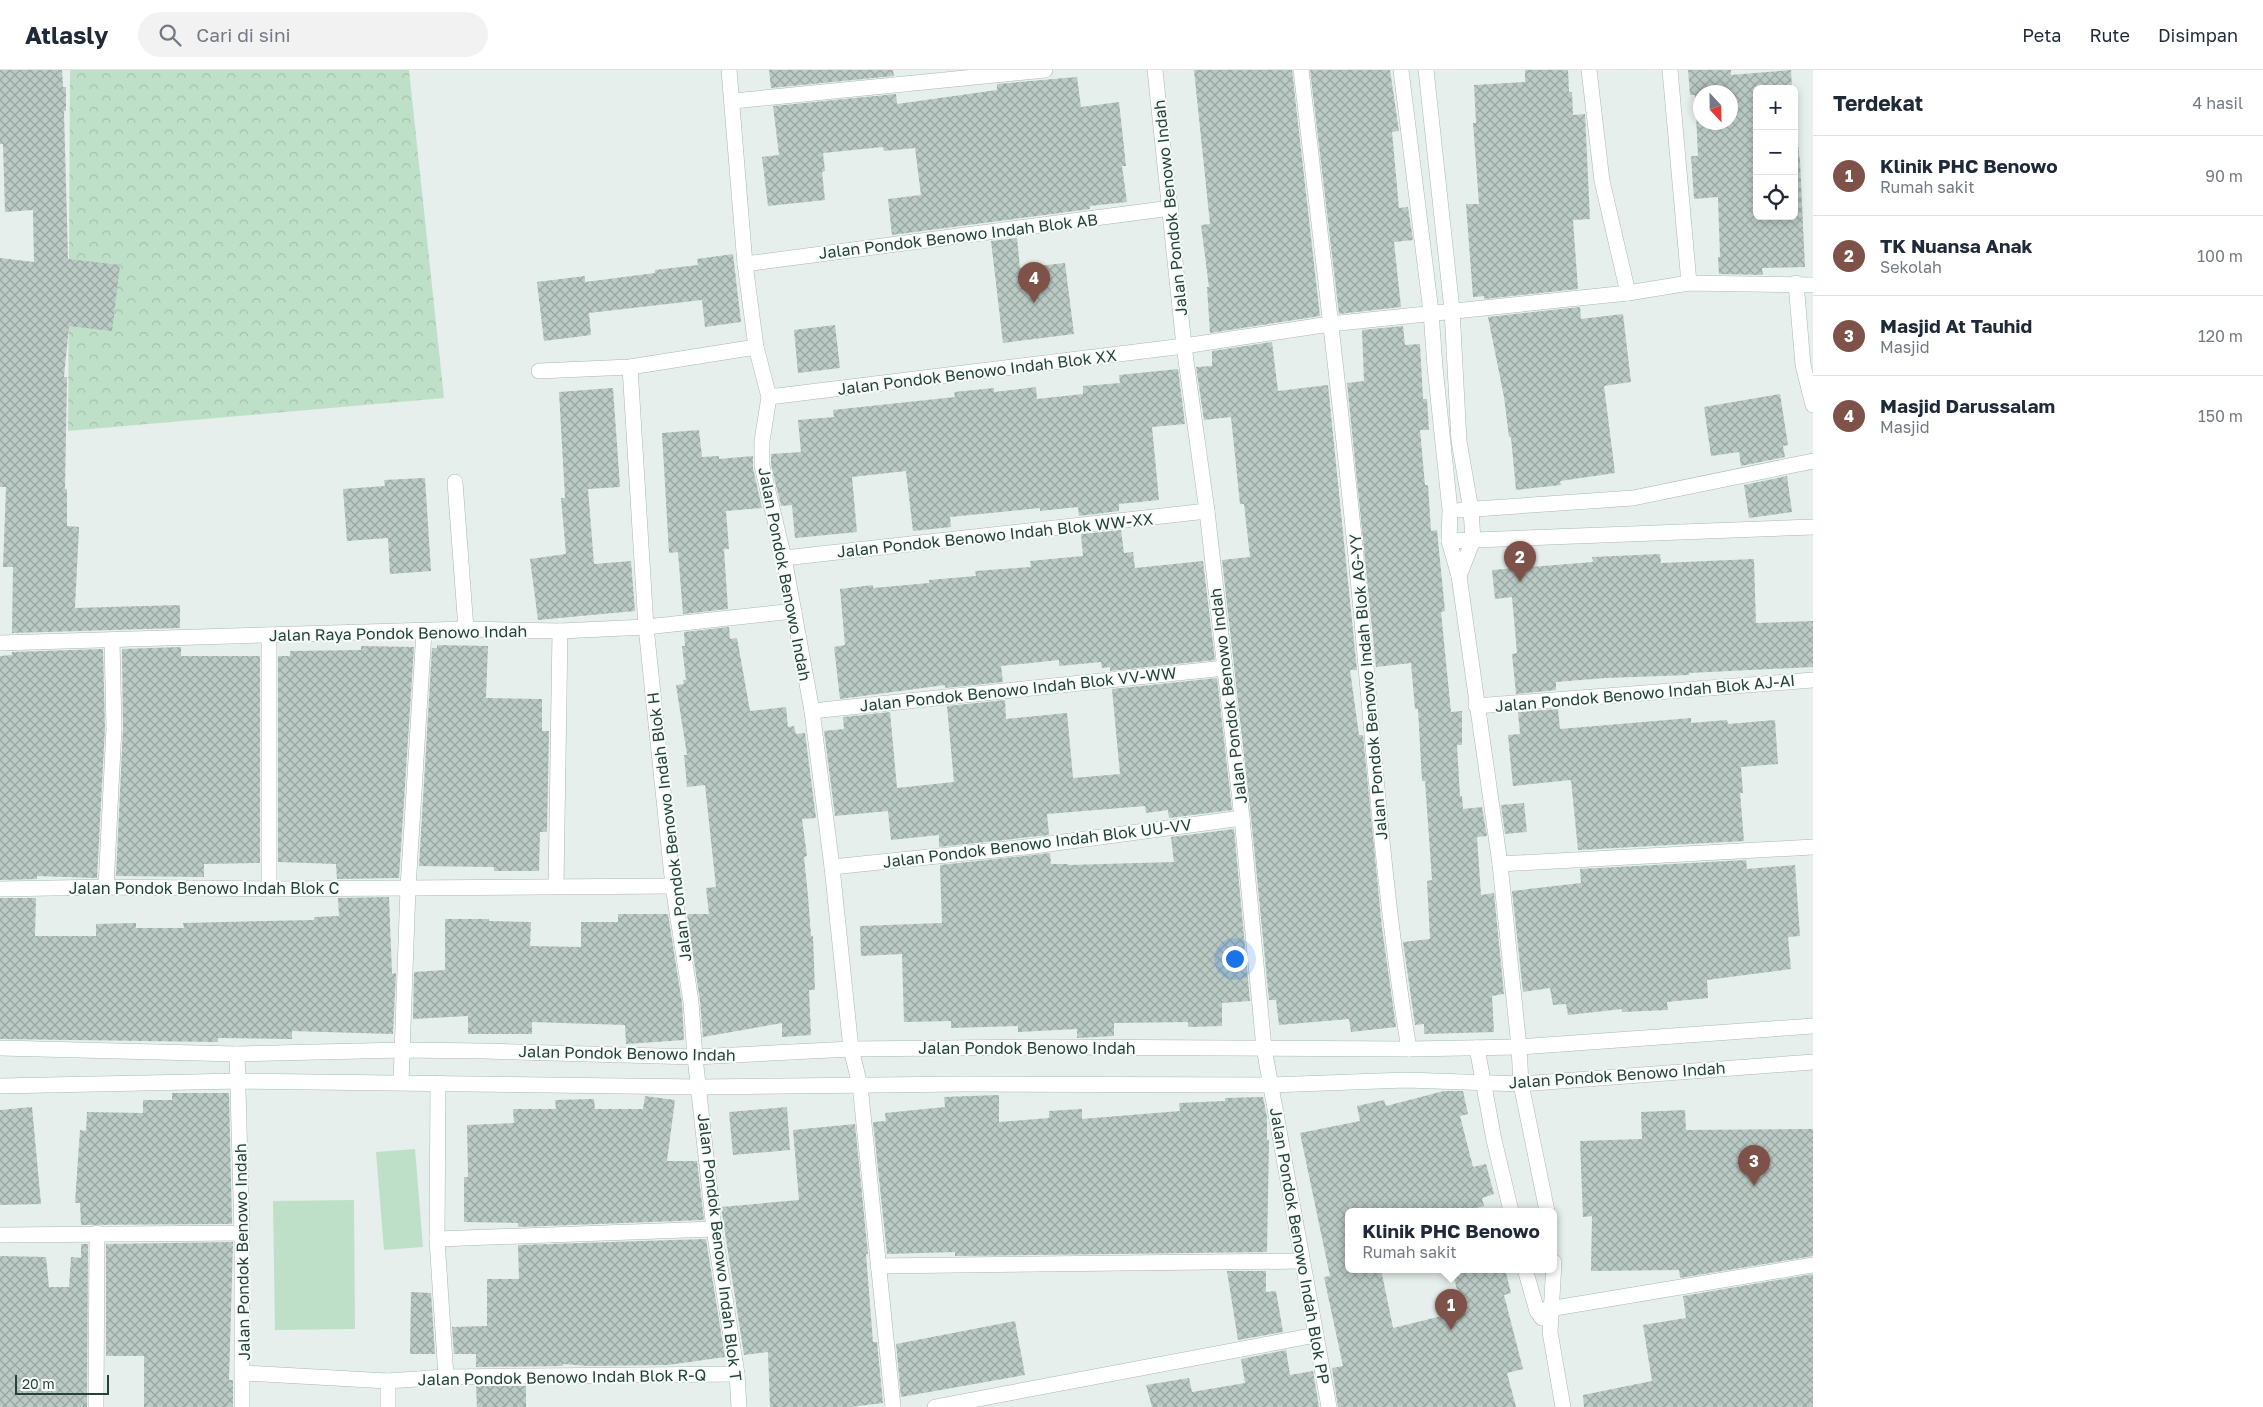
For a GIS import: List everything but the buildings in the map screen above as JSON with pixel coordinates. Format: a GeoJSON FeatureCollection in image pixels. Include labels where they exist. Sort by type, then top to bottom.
{"type":"FeatureCollection","features":[{"type":"Feature","properties":{"kind":"street","name":"Jalan Pondok Benowo Indah"},"geometry":{"type":"LineString","coordinates":[[729,70],[745,264],[756,347],[769,397],[762,441],[762,466],[784,558],[812,711],[832,867],[851,1049],[860,1084]]}},
{"type":"Feature","properties":{"kind":"street"},"geometry":{"type":"LineString","coordinates":[[733,101],[1045,70]]}},
{"type":"Feature","properties":{"kind":"street","name":"Jalan Pondok Benowo Indah"},"geometry":{"type":"LineString","coordinates":[[1155,70],[1184,346],[1207,511],[1242,818],[1264,1048],[1271,1085]]}},
{"type":"Feature","properties":{"kind":"street","name":"Jalan Pondok Benowo Indah Blok AG-YY"},"geometry":{"type":"LineString","coordinates":[[1301,70],[1356,557],[1398,983],[1409,1049]]}},
{"type":"Feature","properties":{"kind":"street"},"geometry":{"type":"LineString","coordinates":[[1401,70],[1431,312],[1434,368],[1450,510],[1449,541],[1458,576],[1500,864],[1519,1047],[1521,1084],[1547,1208]]}},
{"type":"Feature","properties":{"kind":"street"},"geometry":{"type":"LineString","coordinates":[[1426,70],[1452,310],[1459,441],[1471,510],[1473,540],[1458,576]]}},
{"type":"Feature","properties":{"kind":"street"},"geometry":{"type":"LineString","coordinates":[[1589,70],[1602,181],[1628,293]]}},
{"type":"Feature","properties":{"kind":"street"},"geometry":{"type":"LineString","coordinates":[[1670,70],[1689,283]]}},
{"type":"Feature","properties":{"kind":"street","name":"Jalan Pondok Benowo Indah Blok AB"},"geometry":{"type":"LineString","coordinates":[[745,264],[1171,208]]}},
{"type":"Feature","properties":{"kind":"street"},"geometry":{"type":"LineString","coordinates":[[1184,346],[1330,324],[1628,293],[1689,283],[1796,283],[1813,285]]}},
{"type":"Feature","properties":{"kind":"street"},"geometry":{"type":"LineString","coordinates":[[1796,283],[1803,365],[1813,404]]}},
{"type":"Feature","properties":{"kind":"street","name":"Jalan Pondok Benowo Indah Blok XX"},"geometry":{"type":"LineString","coordinates":[[769,397],[1184,346]]}},
{"type":"Feature","properties":{"kind":"street"},"geometry":{"type":"LineString","coordinates":[[539,371],[630,367],[756,347]]}},
{"type":"Feature","properties":{"kind":"street","name":"Jalan Pondok Benowo Indah Blok H"},"geometry":{"type":"LineString","coordinates":[[630,367],[646,627],[673,886],[691,1002],[695,1057]]}},
{"type":"Feature","properties":{"kind":"street"},"geometry":{"type":"LineString","coordinates":[[1450,510],[1633,498],[1813,461]]}},
{"type":"Feature","properties":{"kind":"street"},"geometry":{"type":"LineString","coordinates":[[455,482],[466,630]]}},
{"type":"Feature","properties":{"kind":"street","name":"Jalan Pondok Benowo Indah Blok WW-XX"},"geometry":{"type":"LineString","coordinates":[[784,558],[1207,511]]}},
{"type":"Feature","properties":{"kind":"street"},"geometry":{"type":"LineString","coordinates":[[1449,541],[1813,526]]}},
{"type":"Feature","properties":{"kind":"street","name":"Jalan Raya Pondok Benowo Indah"},"geometry":{"type":"LineString","coordinates":[[0,643],[466,630],[560,631],[646,627],[794,611]]}},
{"type":"Feature","properties":{"kind":"street"},"geometry":{"type":"LineString","coordinates":[[401,1082],[408,888],[424,631]]}},
{"type":"Feature","properties":{"kind":"street"},"geometry":{"type":"LineString","coordinates":[[556,886],[560,631]]}},
{"type":"Feature","properties":{"kind":"street"},"geometry":{"type":"LineString","coordinates":[[269,635],[269,889]]}},
{"type":"Feature","properties":{"kind":"street"},"geometry":{"type":"LineString","coordinates":[[106,887],[114,728],[112,640]]}},
{"type":"Feature","properties":{"kind":"street","name":"Jalan Pondok Benowo Indah Blok VV-WW"},"geometry":{"type":"LineString","coordinates":[[812,711],[1224,668]]}},
{"type":"Feature","properties":{"kind":"street","name":"Jalan Pondok Benowo Indah Blok AJ-AI"},"geometry":{"type":"LineString","coordinates":[[1476,706],[1813,680]]}},
{"type":"Feature","properties":{"kind":"street","name":"Jalan Pondok Benowo Indah Blok UU-VV"},"geometry":{"type":"LineString","coordinates":[[832,867],[1026,847],[1242,818]]}},
{"type":"Feature","properties":{"kind":"street"},"geometry":{"type":"LineString","coordinates":[[1500,864],[1813,848]]}},
{"type":"Feature","properties":{"kind":"street","name":"Jalan Pondok Benowo Indah Blok C"},"geometry":{"type":"LineString","coordinates":[[0,888],[269,889],[673,886]]}},
{"type":"Feature","properties":{"kind":"street","name":"Jalan Pondok Benowo Indah"},"geometry":{"type":"LineString","coordinates":[[0,1048],[237,1054],[403,1050],[695,1057],[851,1049],[1409,1049],[1519,1047],[1813,1026]]}},
{"type":"Feature","properties":{"kind":"street"},"geometry":{"type":"LineString","coordinates":[[1477,1048],[1510,1208]]}},
{"type":"Feature","properties":{"kind":"street","name":"Jalan Pondok Benowo Indah"},"geometry":{"type":"LineString","coordinates":[[237,1054],[244,1373],[388,1381]]}},
{"type":"Feature","properties":{"kind":"street","name":"Jalan Pondok Benowo Indah Blok T"},"geometry":{"type":"LineString","coordinates":[[695,1057],[700,1087],[714,1229],[737,1374],[739,1407]]}},
{"type":"Feature","properties":{"kind":"street","name":"Jalan Pondok Benowo Indah"},"geometry":{"type":"LineString","coordinates":[[0,1086],[239,1081],[700,1087],[860,1084],[1271,1085],[1406,1080],[1521,1084],[1813,1062]]}},
{"type":"Feature","properties":{"kind":"street"},"geometry":{"type":"LineString","coordinates":[[438,1083],[437,1239],[446,1377]]}},
{"type":"Feature","properties":{"kind":"street"},"geometry":{"type":"LineString","coordinates":[[860,1084],[893,1407]]}},
{"type":"Feature","properties":{"kind":"street","name":"Jalan Pondok Benowo Indah Blok PP"},"geometry":{"type":"LineString","coordinates":[[1271,1085],[1330,1407]]}},
{"type":"Feature","properties":{"kind":"street"},"geometry":{"type":"LineString","coordinates":[[437,1239],[714,1229]]}},
{"type":"Feature","properties":{"kind":"street"},"geometry":{"type":"LineString","coordinates":[[96,1407],[97,1233]]}},
{"type":"Feature","properties":{"kind":"street"},"geometry":{"type":"LineString","coordinates":[[0,1235],[242,1233]]}},
{"type":"Feature","properties":{"kind":"street"},"geometry":{"type":"LineString","coordinates":[[878,1266],[1302,1261]]}},
{"type":"Feature","properties":{"kind":"street"},"geometry":{"type":"LineString","coordinates":[[1545,1310],[1813,1265]]}},
{"type":"Feature","properties":{"kind":"street"},"geometry":{"type":"LineString","coordinates":[[1527,1273],[1545,1310],[1563,1407]]}},
{"type":"Feature","properties":{"kind":"street"},"geometry":{"type":"LineString","coordinates":[[1545,1310],[1552,1273]]}},
{"type":"Feature","properties":{"kind":"street"},"geometry":{"type":"LineString","coordinates":[[935,1407],[1316,1335]]}},
{"type":"Feature","properties":{"kind":"street"},"geometry":{"type":"LineString","coordinates":[[242,1407],[244,1373]]}},
{"type":"Feature","properties":{"kind":"street","name":"Jalan Pondok Benowo Indah Blok R-Q"},"geometry":{"type":"LineString","coordinates":[[388,1381],[446,1377],[737,1374]]}},
{"type":"Feature","properties":{"kind":"street"},"geometry":{"type":"LineString","coordinates":[[388,1381],[388,1407]]}},
{"type":"Feature","properties":{"kind":"green space"},"geometry":{"type":"Polygon","coordinates":[[[70,70],[409,70],[444,398],[68,431],[70,70]]]}},
{"type":"Feature","properties":{"kind":"green space"},"geometry":{"type":"Polygon","coordinates":[[[415,1149],[423,1247],[384,1250],[376,1152],[415,1149]]]}},
{"type":"Feature","properties":{"kind":"green space"},"geometry":{"type":"Polygon","coordinates":[[[354,1200],[355,1329],[275,1330],[273,1201],[354,1200]]]}},
{"type":"Feature","properties":{"kind":"place","name":"Masjid Darussalam"},"geometry":{"type":"Point","coordinates":[1034,303]}},
{"type":"Feature","properties":{"kind":"place","name":"TK Nuansa Anak"},"geometry":{"type":"Point","coordinates":[1520,582]}},
{"type":"Feature","properties":{"kind":"place","name":"Masjid At Tauhid"},"geometry":{"type":"Point","coordinates":[1754,1186]}},
{"type":"Feature","properties":{"kind":"place","name":"Klinik PHC Benowo"},"geometry":{"type":"Point","coordinates":[1451,1330]}}]}
